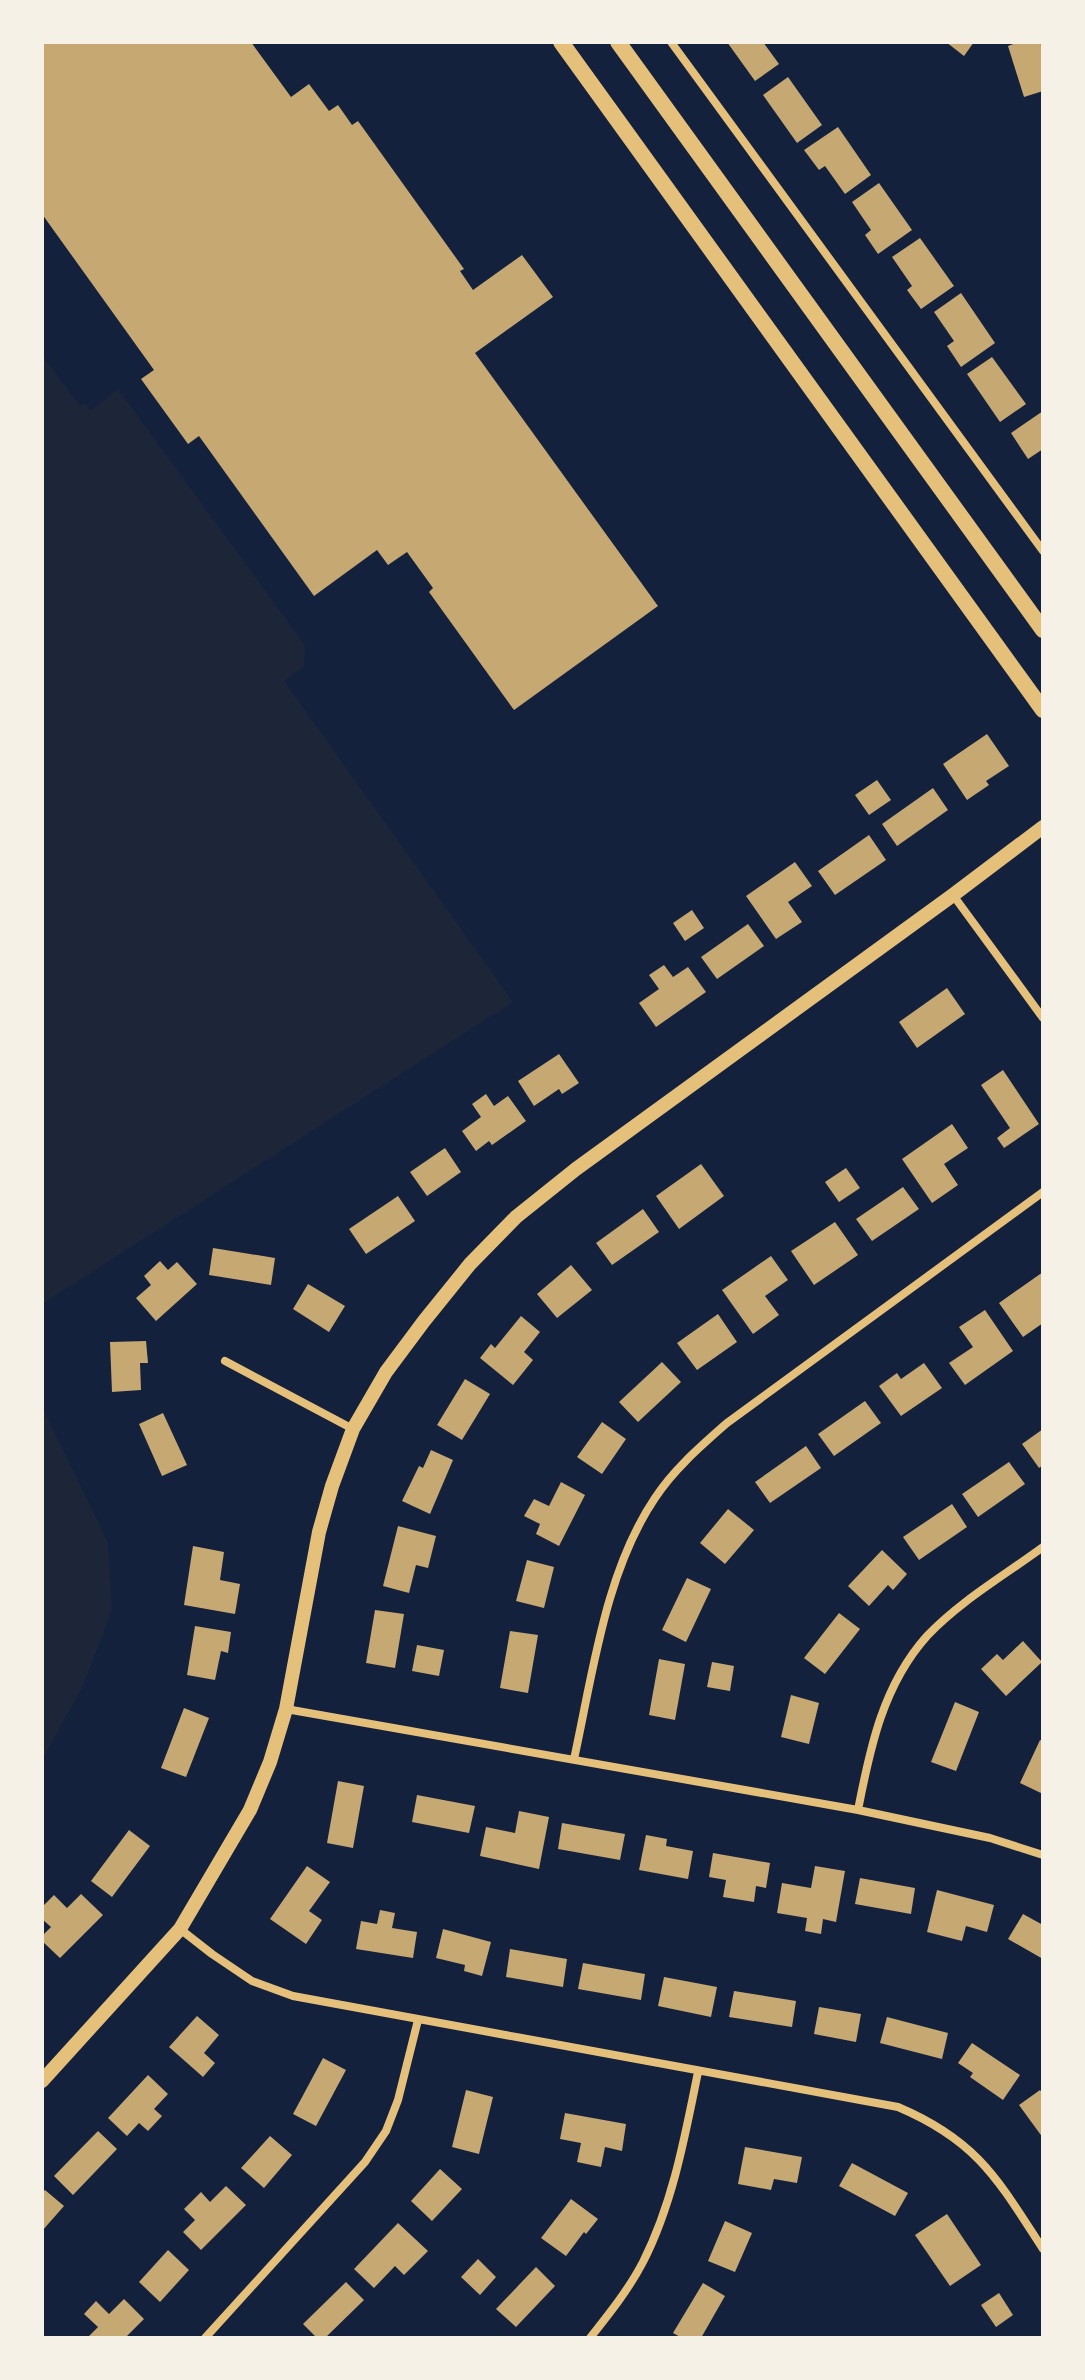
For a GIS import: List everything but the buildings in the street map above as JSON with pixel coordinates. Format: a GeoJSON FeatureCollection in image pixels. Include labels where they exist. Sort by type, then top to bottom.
{"type":"FeatureCollection","features":[{"type":"Feature","properties":{"kind":"main road"},"geometry":{"type":"LineString","coordinates":[[561,42],[1043,710]]}},
{"type":"Feature","properties":{"kind":"main road"},"geometry":{"type":"LineString","coordinates":[[618,42],[1043,630]]}},
{"type":"Feature","properties":{"kind":"street"},"geometry":{"type":"LineString","coordinates":[[671,42],[1043,551]]}},
{"type":"Feature","properties":{"kind":"street"},"geometry":{"type":"LineString","coordinates":[[42,2081],[180,1929],[250,1810],[270,1762],[286,1709],[319,1532],[332,1486],[353,1429],[386,1372],[424,1321],[470,1264],[516,1217],[576,1169],[1043,827]]}},
{"type":"Feature","properties":{"kind":"street"},"geometry":{"type":"LineString","coordinates":[[953,895],[1043,1018]]}},
{"type":"Feature","properties":{"kind":"street"},"geometry":{"type":"LineString","coordinates":[[574,1759],[607,1608],[628,1545],[655,1498],[684,1461],[727,1423],[1043,1192]]}},
{"type":"Feature","properties":{"kind":"street"},"geometry":{"type":"LineString","coordinates":[[225,1361],[353,1429]]}},
{"type":"Feature","properties":{"kind":"street"},"geometry":{"type":"LineString","coordinates":[[858,1810],[870,1748],[882,1712],[900,1674],[927,1637],[959,1608],[1043,1547]]}},
{"type":"Feature","properties":{"kind":"street"},"geometry":{"type":"LineString","coordinates":[[286,1709],[858,1810],[990,1838],[1043,1855]]}},
{"type":"Feature","properties":{"kind":"street"},"geometry":{"type":"LineString","coordinates":[[180,1929],[252,1981],[293,1996],[898,2107],[930,2121],[958,2139],[980,2159],[1043,2249]]}},
{"type":"Feature","properties":{"kind":"street"},"geometry":{"type":"LineString","coordinates":[[205,2338],[365,2162],[386,2131],[398,2100],[418,2020]]}},
{"type":"Feature","properties":{"kind":"street"},"geometry":{"type":"LineString","coordinates":[[590,2338],[643,2262],[665,2209],[680,2157],[698,2072]]}},
{"type":"Feature","properties":{"kind":"shaded area"},"geometry":{"type":"Polygon","coordinates":[[[42,355],[80,406],[85,403],[91,410],[118,389],[305,645],[304,667],[284,681],[513,1002],[42,1304],[42,355]]]}},
{"type":"Feature","properties":{"kind":"shaded area"},"geometry":{"type":"Polygon","coordinates":[[[42,1407],[108,1542],[112,1610],[83,1686],[42,1760],[42,1407]]]}}]}
